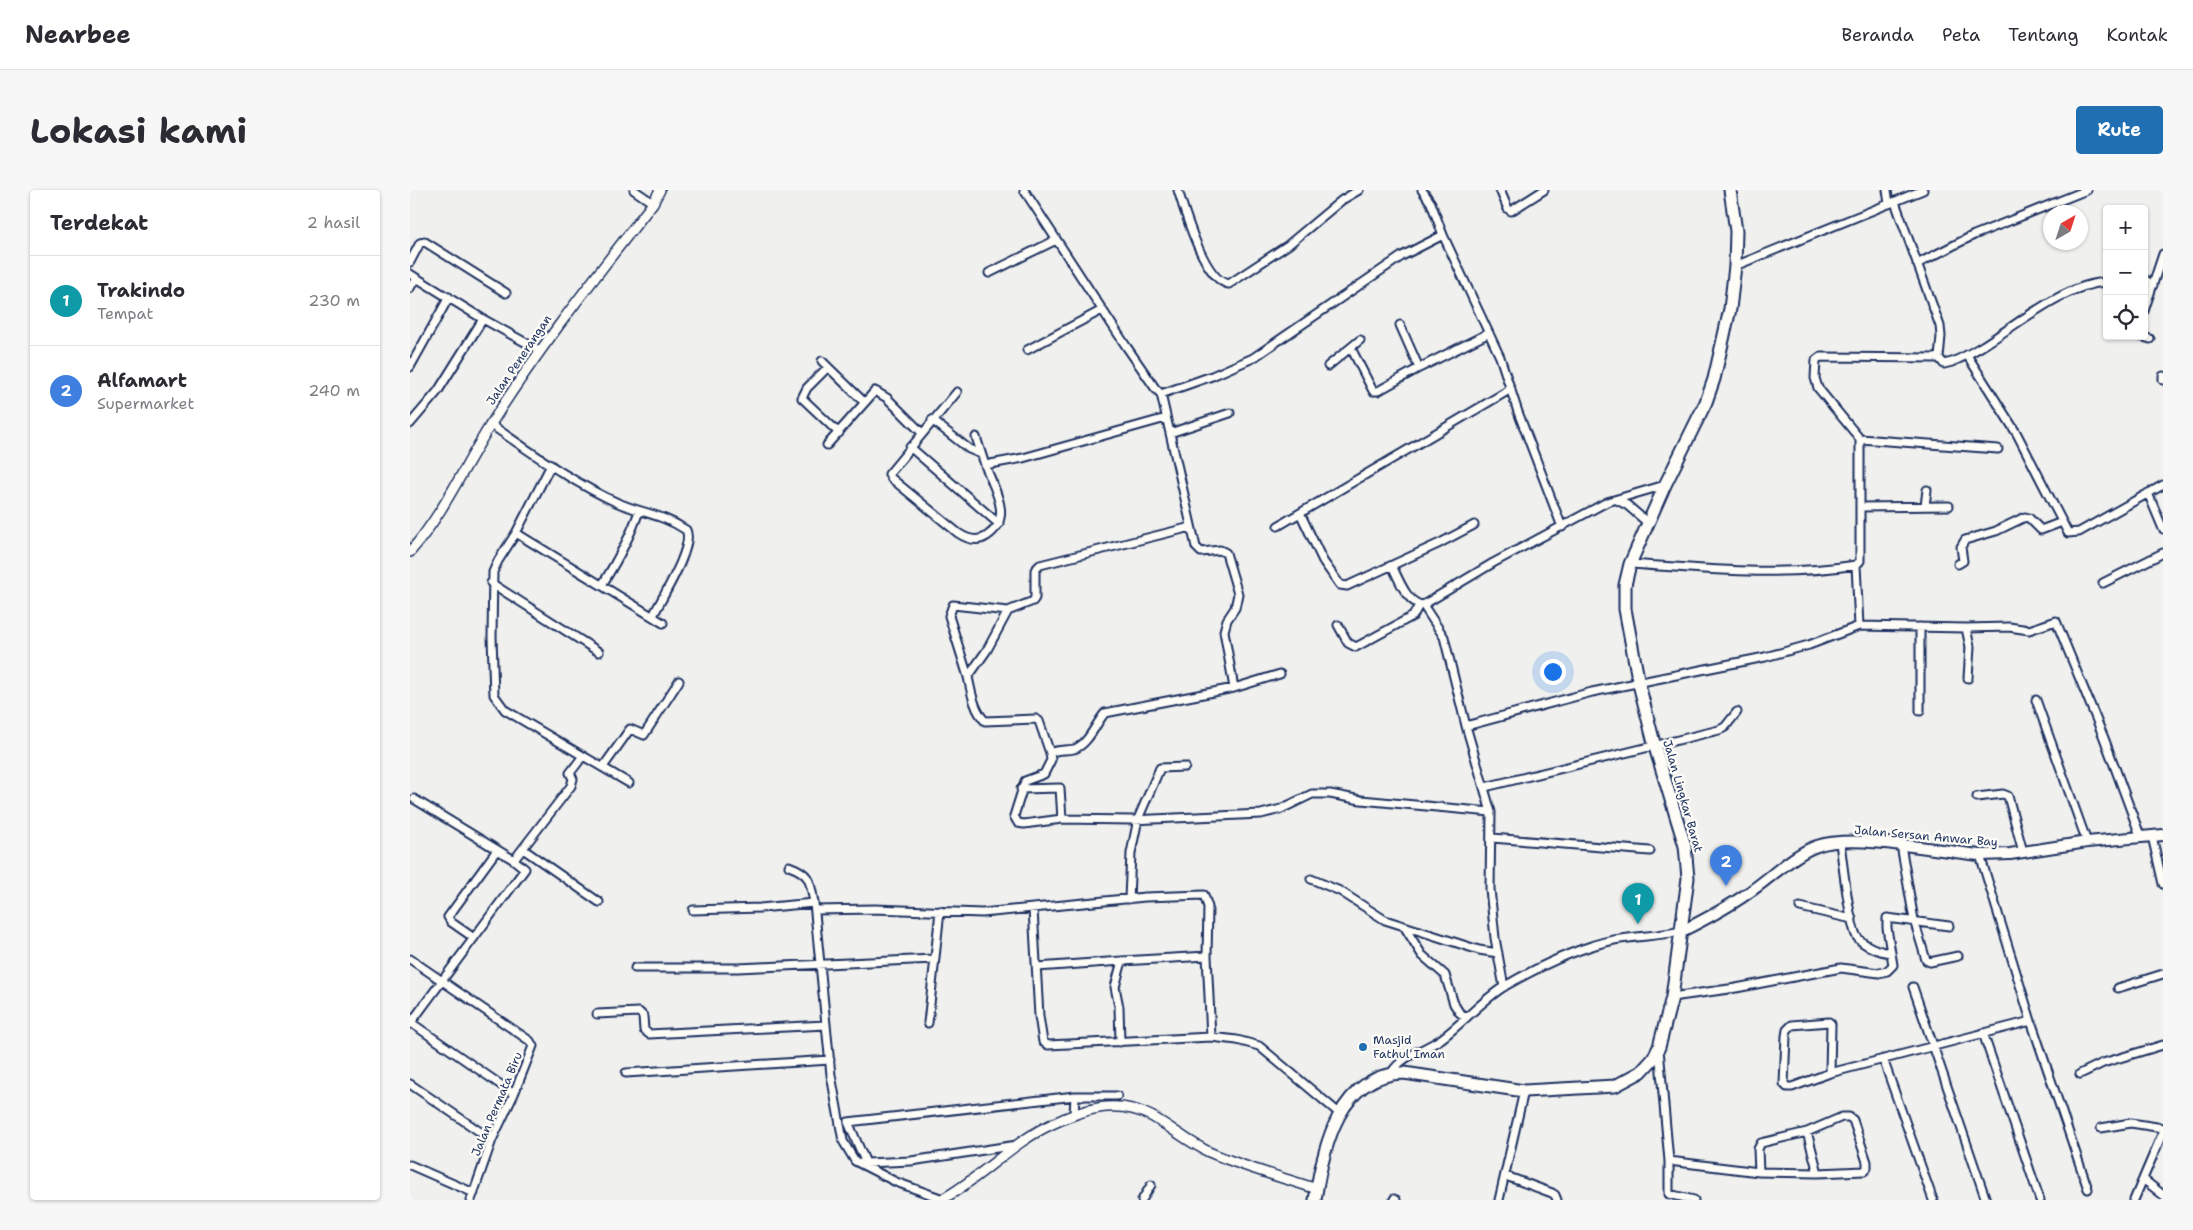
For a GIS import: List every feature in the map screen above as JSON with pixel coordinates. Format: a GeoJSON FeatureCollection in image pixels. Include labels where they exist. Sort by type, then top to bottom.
{"type":"FeatureCollection","features":[{"type":"Feature","properties":{"kind":"highway","name":"Jalan Lingkar Barat"},"geometry":{"type":"LineString","coordinates":[[1316,1194],[1327,1146],[1339,1113],[1360,1088],[1391,1073],[1417,1074],[1524,1091],[1615,1086],[1641,1072],[1653,1059],[1659,1046],[1672,997],[1688,878],[1685,846],[1655,746],[1639,684],[1625,609],[1625,585],[1630,564],[1710,391],[1730,309],[1735,266],[1736,231],[1730,190]]}},
{"type":"Feature","properties":{"kind":"main road","name":"Jalan Sersan Anwar Bay"},"geometry":{"type":"LineString","coordinates":[[1682,931],[1747,894],[1807,850],[1816,846],[1840,842],[1901,845],[1980,855],[2023,852],[2088,842],[2163,835]]}},
{"type":"Feature","properties":{"kind":"street"},"geometry":{"type":"LineString","coordinates":[[634,190],[653,203]]}},
{"type":"Feature","properties":{"kind":"street","name":"Jalan Penerangan"},"geometry":{"type":"LineString","coordinates":[[410,552],[427,532],[490,424],[539,350],[653,203],[660,190]]}},
{"type":"Feature","properties":{"kind":"street"},"geometry":{"type":"LineString","coordinates":[[1024,190],[1154,388],[1162,394],[1196,547],[1201,552],[1220,550],[1226,553],[1238,594],[1235,608],[1227,620],[1224,631],[1234,688]]}},
{"type":"Feature","properties":{"kind":"street"},"geometry":{"type":"LineString","coordinates":[[1178,190],[1198,248],[1221,281],[1229,284],[1288,245],[1342,200],[1359,190]]}},
{"type":"Feature","properties":{"kind":"street"},"geometry":{"type":"LineString","coordinates":[[1422,190],[1431,203],[1500,357],[1562,527]]}},
{"type":"Feature","properties":{"kind":"street"},"geometry":{"type":"LineString","coordinates":[[1500,190],[1508,209],[1511,211],[1544,190]]}},
{"type":"Feature","properties":{"kind":"street"},"geometry":{"type":"LineString","coordinates":[[1887,190],[1941,329],[1940,358],[1943,363],[1947,364],[1967,355],[2065,294],[2093,283],[2103,282]]}},
{"type":"Feature","properties":{"kind":"street"},"geometry":{"type":"LineString","coordinates":[[1735,266],[1923,190]]}},
{"type":"Feature","properties":{"kind":"street"},"geometry":{"type":"LineString","coordinates":[[1917,264],[1974,235],[2087,190]]}},
{"type":"Feature","properties":{"kind":"street"},"geometry":{"type":"LineString","coordinates":[[1162,394],[1212,376],[1253,358],[1402,256],[1444,235]]}},
{"type":"Feature","properties":{"kind":"street"},"geometry":{"type":"LineString","coordinates":[[990,273],[1056,240]]}},
{"type":"Feature","properties":{"kind":"street"},"geometry":{"type":"LineString","coordinates":[[410,262],[420,243],[425,242],[506,293]]}},
{"type":"Feature","properties":{"kind":"street"},"geometry":{"type":"LineString","coordinates":[[2148,299],[2163,254]]}},
{"type":"Feature","properties":{"kind":"street"},"geometry":{"type":"LineString","coordinates":[[410,288],[413,276],[483,319],[539,350]]}},
{"type":"Feature","properties":{"kind":"street"},"geometry":{"type":"LineString","coordinates":[[2148,282],[2153,285]]}},
{"type":"Feature","properties":{"kind":"street"},"geometry":{"type":"LineString","coordinates":[[410,367],[449,297]]}},
{"type":"Feature","properties":{"kind":"street"},"geometry":{"type":"LineString","coordinates":[[1027,350],[1102,310]]}},
{"type":"Feature","properties":{"kind":"street"},"geometry":{"type":"LineString","coordinates":[[410,424],[438,391],[483,319]]}},
{"type":"Feature","properties":{"kind":"street"},"geometry":{"type":"LineString","coordinates":[[1400,325],[1420,368]]}},
{"type":"Feature","properties":{"kind":"street"},"geometry":{"type":"LineString","coordinates":[[1351,348],[1373,391],[1378,391],[1489,333]]}},
{"type":"Feature","properties":{"kind":"street"},"geometry":{"type":"LineString","coordinates":[[1328,366],[1360,340]]}},
{"type":"Feature","properties":{"kind":"street"},"geometry":{"type":"LineString","coordinates":[[1967,355],[2017,434],[2068,533],[2079,532],[2163,485]]}},
{"type":"Feature","properties":{"kind":"street"},"geometry":{"type":"LineString","coordinates":[[1630,564],[1739,571],[1815,571],[1856,565],[1860,561],[1860,440],[1818,388],[1815,378],[1817,358],[1940,358]]}},
{"type":"Feature","properties":{"kind":"street"},"geometry":{"type":"LineString","coordinates":[[822,361],[864,402]]}},
{"type":"Feature","properties":{"kind":"street"},"geometry":{"type":"LineString","coordinates":[[828,367],[807,388],[802,398],[839,433]]}},
{"type":"Feature","properties":{"kind":"street"},"geometry":{"type":"LineString","coordinates":[[1278,526],[1511,389]]}},
{"type":"Feature","properties":{"kind":"street"},"geometry":{"type":"LineString","coordinates":[[828,445],[875,390],[879,391],[922,433]]}},
{"type":"Feature","properties":{"kind":"street"},"geometry":{"type":"LineString","coordinates":[[957,392],[889,474],[948,526],[968,540],[984,538],[1000,524],[1002,509],[984,466],[976,437]]}},
{"type":"Feature","properties":{"kind":"street"},"geometry":{"type":"LineString","coordinates":[[1170,433],[1230,413]]}},
{"type":"Feature","properties":{"kind":"street"},"geometry":{"type":"LineString","coordinates":[[984,466],[1023,458],[1166,418]]}},
{"type":"Feature","properties":{"kind":"street"},"geometry":{"type":"LineString","coordinates":[[932,420],[969,449],[981,454]]}},
{"type":"Feature","properties":{"kind":"street"},"geometry":{"type":"LineString","coordinates":[[490,424],[550,466],[617,503],[639,511],[651,512],[671,521],[688,532],[682,560],[653,616]]}},
{"type":"Feature","properties":{"kind":"street"},"geometry":{"type":"LineString","coordinates":[[1860,440],[1998,449]]}},
{"type":"Feature","properties":{"kind":"street"},"geometry":{"type":"LineString","coordinates":[[910,447],[1000,524]]}},
{"type":"Feature","properties":{"kind":"street"},"geometry":{"type":"LineString","coordinates":[[550,466],[516,533],[493,572],[491,583],[494,695],[505,710],[629,783]]}},
{"type":"Feature","properties":{"kind":"street"},"geometry":{"type":"LineString","coordinates":[[1338,624],[1348,643],[1356,647],[1413,616],[1421,605],[1493,563],[1607,502],[1665,485]]}},
{"type":"Feature","properties":{"kind":"street"},"geometry":{"type":"LineString","coordinates":[[1925,506],[1927,490]]}},
{"type":"Feature","properties":{"kind":"street"},"geometry":{"type":"LineString","coordinates":[[2148,493],[2163,529]]}},
{"type":"Feature","properties":{"kind":"street"},"geometry":{"type":"LineString","coordinates":[[1617,500],[1623,502],[1648,523]]}},
{"type":"Feature","properties":{"kind":"street"},"geometry":{"type":"LineString","coordinates":[[1860,507],[1949,506]]}},
{"type":"Feature","properties":{"kind":"street"},"geometry":{"type":"LineString","coordinates":[[602,586],[618,560],[633,529],[639,511]]}},
{"type":"Feature","properties":{"kind":"street"},"geometry":{"type":"LineString","coordinates":[[1300,513],[1324,561],[1340,585],[1347,586],[1474,525]]}},
{"type":"Feature","properties":{"kind":"street"},"geometry":{"type":"LineString","coordinates":[[1958,564],[1963,561],[1961,547],[1965,540],[1996,531],[2024,518],[2029,518],[2041,530],[2062,522]]}},
{"type":"Feature","properties":{"kind":"street"},"geometry":{"type":"LineString","coordinates":[[1192,527],[1040,564],[1035,570],[1035,598],[1033,601],[1008,611],[962,605],[953,605],[950,610],[949,616],[973,699],[980,716],[989,722],[1036,719],[1039,721],[1050,753],[1051,760],[1044,774],[1025,781],[1021,789],[1014,811],[1014,816],[1018,823],[1024,824],[1062,819],[1138,819],[1261,814],[1281,809],[1312,794],[1330,794],[1361,800],[1491,812]]}},
{"type":"Feature","properties":{"kind":"street"},"geometry":{"type":"LineString","coordinates":[[516,533],[663,623]]}},
{"type":"Feature","properties":{"kind":"street"},"geometry":{"type":"LineString","coordinates":[[2102,584],[2163,553]]}},
{"type":"Feature","properties":{"kind":"street"},"geometry":{"type":"LineString","coordinates":[[1856,565],[1859,626]]}},
{"type":"Feature","properties":{"kind":"street"},"geometry":{"type":"LineString","coordinates":[[1392,566],[1411,600],[1421,605],[1444,637],[1466,726],[1485,787],[1491,812],[1490,889],[1504,987]]}},
{"type":"Feature","properties":{"kind":"street"},"geometry":{"type":"LineString","coordinates":[[491,583],[599,652]]}},
{"type":"Feature","properties":{"kind":"street"},"geometry":{"type":"LineString","coordinates":[[968,677],[987,650],[1008,611]]}},
{"type":"Feature","properties":{"kind":"street"},"geometry":{"type":"LineString","coordinates":[[1466,726],[1592,692],[1765,657],[1809,645],[1859,626],[2009,627],[2029,630],[2056,621],[2104,738],[2141,838]]}},
{"type":"Feature","properties":{"kind":"street"},"geometry":{"type":"LineString","coordinates":[[1920,627],[1920,711]]}},
{"type":"Feature","properties":{"kind":"street"},"geometry":{"type":"LineString","coordinates":[[1966,628],[1970,647],[1968,678]]}},
{"type":"Feature","properties":{"kind":"street"},"geometry":{"type":"LineString","coordinates":[[1050,753],[1057,749],[1074,749],[1080,745],[1104,713],[1234,688],[1280,674]]}},
{"type":"Feature","properties":{"kind":"street"},"geometry":{"type":"LineString","coordinates":[[603,767],[630,728],[644,736],[679,681]]}},
{"type":"Feature","properties":{"kind":"street"},"geometry":{"type":"LineString","coordinates":[[2036,700],[2088,842]]}},
{"type":"Feature","properties":{"kind":"street"},"geometry":{"type":"LineString","coordinates":[[1485,787],[1721,729],[1737,712]]}},
{"type":"Feature","properties":{"kind":"street"},"geometry":{"type":"LineString","coordinates":[[514,860],[572,786],[573,779],[570,773],[583,756]]}},
{"type":"Feature","properties":{"kind":"street"},"geometry":{"type":"LineString","coordinates":[[1129,899],[1131,853],[1138,819],[1160,768],[1185,767]]}},
{"type":"Feature","properties":{"kind":"street"},"geometry":{"type":"LineString","coordinates":[[1021,789],[1060,788],[1062,819]]}},
{"type":"Feature","properties":{"kind":"street"},"geometry":{"type":"LineString","coordinates":[[1977,797],[2003,794],[2008,796],[2023,852]]}},
{"type":"Feature","properties":{"kind":"street"},"geometry":{"type":"LineString","coordinates":[[414,799],[524,868],[525,871],[410,1023],[514,1094]]}},
{"type":"Feature","properties":{"kind":"street"},"geometry":{"type":"LineString","coordinates":[[2152,836],[2163,884]]}},
{"type":"Feature","properties":{"kind":"street"},"geometry":{"type":"LineString","coordinates":[[1492,838],[1650,851]]}},
{"type":"Feature","properties":{"kind":"street"},"geometry":{"type":"LineString","coordinates":[[1840,842],[1852,919],[1858,938],[1878,950],[1891,953]]}},
{"type":"Feature","properties":{"kind":"street"},"geometry":{"type":"LineString","coordinates":[[1901,845],[1914,920],[1927,961],[1958,956]]}},
{"type":"Feature","properties":{"kind":"street"},"geometry":{"type":"LineString","coordinates":[[523,849],[599,902]]}},
{"type":"Feature","properties":{"kind":"street"},"geometry":{"type":"LineString","coordinates":[[474,938],[451,922],[448,917],[497,850]]}},
{"type":"Feature","properties":{"kind":"street"},"geometry":{"type":"LineString","coordinates":[[1980,855],[2031,1021],[2088,1189]]}},
{"type":"Feature","properties":{"kind":"street"},"geometry":{"type":"LineString","coordinates":[[789,866],[800,870],[809,878],[821,965],[830,1060],[843,1141],[855,1161],[896,1182],[942,1200],[964,1186],[1017,1145],[1049,1125],[1096,1107],[1117,1105],[1131,1108],[1152,1117],[1209,1152],[1316,1194]]}},
{"type":"Feature","properties":{"kind":"street"},"geometry":{"type":"LineString","coordinates":[[1311,879],[1340,891],[1385,920],[1478,950],[1498,953]]}},
{"type":"Feature","properties":{"kind":"street"},"geometry":{"type":"LineString","coordinates":[[693,910],[814,907],[982,913],[1129,899],[1204,895],[1208,907],[1207,956],[1211,1037]]}},
{"type":"Feature","properties":{"kind":"street"},"geometry":{"type":"LineString","coordinates":[[1800,907],[1852,919]]}},
{"type":"Feature","properties":{"kind":"street"},"geometry":{"type":"LineString","coordinates":[[1033,908],[1039,1016],[1043,1042],[1053,1045],[1211,1037],[1237,1040],[1259,1046],[1339,1113]]}},
{"type":"Feature","properties":{"kind":"street"},"geometry":{"type":"LineString","coordinates":[[928,1023],[940,911]]}},
{"type":"Feature","properties":{"kind":"street"},"geometry":{"type":"LineString","coordinates":[[1672,997],[1736,988],[1841,968],[1879,973],[1886,971],[1892,966],[1886,920],[1892,918],[1914,920],[1949,926]]}},
{"type":"Feature","properties":{"kind":"street"},"geometry":{"type":"LineString","coordinates":[[1404,926],[1422,956],[1445,975],[1454,1004],[1466,1018]]}},
{"type":"Feature","properties":{"kind":"street"},"geometry":{"type":"LineString","coordinates":[[1391,1073],[1408,1055],[1431,1046],[1504,987],[1550,963],[1614,940],[1682,931]]}},
{"type":"Feature","properties":{"kind":"street"},"geometry":{"type":"LineString","coordinates":[[1037,967],[1207,956]]}},
{"type":"Feature","properties":{"kind":"street"},"geometry":{"type":"LineString","coordinates":[[635,968],[680,966],[738,968],[934,958]]}},
{"type":"Feature","properties":{"kind":"street","name":"Jalan Permata Biru"},"geometry":{"type":"LineString","coordinates":[[410,959],[530,1041],[532,1046],[532,1052],[492,1140],[472,1196]]}},
{"type":"Feature","properties":{"kind":"street"},"geometry":{"type":"LineString","coordinates":[[1120,1042],[1119,1007],[1115,986],[1122,961]]}},
{"type":"Feature","properties":{"kind":"street"},"geometry":{"type":"LineString","coordinates":[[2118,988],[2163,974]]}},
{"type":"Feature","properties":{"kind":"street"},"geometry":{"type":"LineString","coordinates":[[1913,987],[1986,1200]]}},
{"type":"Feature","properties":{"kind":"street"},"geometry":{"type":"LineString","coordinates":[[597,1014],[639,1012],[644,1016],[644,1030],[649,1034],[729,1032],[826,1026]]}},
{"type":"Feature","properties":{"kind":"street"},"geometry":{"type":"LineString","coordinates":[[1830,1073],[1831,1024],[1829,1022],[1792,1025],[1787,1030],[1786,1036],[1784,1084],[1792,1087],[1830,1073],[2031,1021]]}},
{"type":"Feature","properties":{"kind":"street"},"geometry":{"type":"LineString","coordinates":[[1983,1033],[2040,1200]]}},
{"type":"Feature","properties":{"kind":"street"},"geometry":{"type":"LineString","coordinates":[[2080,1074],[2103,1063],[2163,1045]]}},
{"type":"Feature","properties":{"kind":"street"},"geometry":{"type":"LineString","coordinates":[[1659,1046],[1669,1161],[1668,1197],[1694,1200]]}},
{"type":"Feature","properties":{"kind":"street"},"geometry":{"type":"LineString","coordinates":[[1883,1059],[1933,1200]]}},
{"type":"Feature","properties":{"kind":"street"},"geometry":{"type":"LineString","coordinates":[[626,1073],[830,1060]]}},
{"type":"Feature","properties":{"kind":"street"},"geometry":{"type":"LineString","coordinates":[[410,1084],[492,1140]]}},
{"type":"Feature","properties":{"kind":"street"},"geometry":{"type":"LineString","coordinates":[[1500,1200],[1524,1091]]}},
{"type":"Feature","properties":{"kind":"street"},"geometry":{"type":"LineString","coordinates":[[866,1163],[848,1122],[1075,1096],[1117,1096]]}},
{"type":"Feature","properties":{"kind":"street"},"geometry":{"type":"LineString","coordinates":[[1074,1115],[1075,1096]]}},
{"type":"Feature","properties":{"kind":"street"},"geometry":{"type":"LineString","coordinates":[[1669,1161],[1759,1172],[1818,1173],[1864,1172],[1868,1162],[1853,1120],[1849,1117],[1842,1117],[1807,1132],[1761,1143],[1758,1149],[1759,1172]]}},
{"type":"Feature","properties":{"kind":"street"},"geometry":{"type":"LineString","coordinates":[[2101,1128],[2131,1123],[2163,1128]]}},
{"type":"Feature","properties":{"kind":"street"},"geometry":{"type":"LineString","coordinates":[[1807,1132],[1818,1173]]}},
{"type":"Feature","properties":{"kind":"street"},"geometry":{"type":"LineString","coordinates":[[2134,1200],[2163,1132]]}},
{"type":"Feature","properties":{"kind":"street"},"geometry":{"type":"LineString","coordinates":[[855,1161],[866,1163],[911,1162],[1017,1145]]}},
{"type":"Feature","properties":{"kind":"street"},"geometry":{"type":"LineString","coordinates":[[410,1165],[472,1196]]}},
{"type":"Feature","properties":{"kind":"street"},"geometry":{"type":"LineString","coordinates":[[1506,1176],[1552,1193],[1557,1200]]}},
{"type":"Feature","properties":{"kind":"street"},"geometry":{"type":"LineString","coordinates":[[2143,1178],[2163,1195]]}},
{"type":"Feature","properties":{"kind":"street"},"geometry":{"type":"LineString","coordinates":[[1142,1200],[1151,1185]]}},
{"type":"Feature","properties":{"kind":"place","name":"Alfamart"},"geometry":{"type":"Point","coordinates":[1726,886]}},
{"type":"Feature","properties":{"kind":"place","name":"Trakindo"},"geometry":{"type":"Point","coordinates":[1638,924]}},
{"type":"Feature","properties":{"kind":"place","name":"Masjid Fathul Iman"},"geometry":{"type":"Point","coordinates":[1363,1047]}}]}
